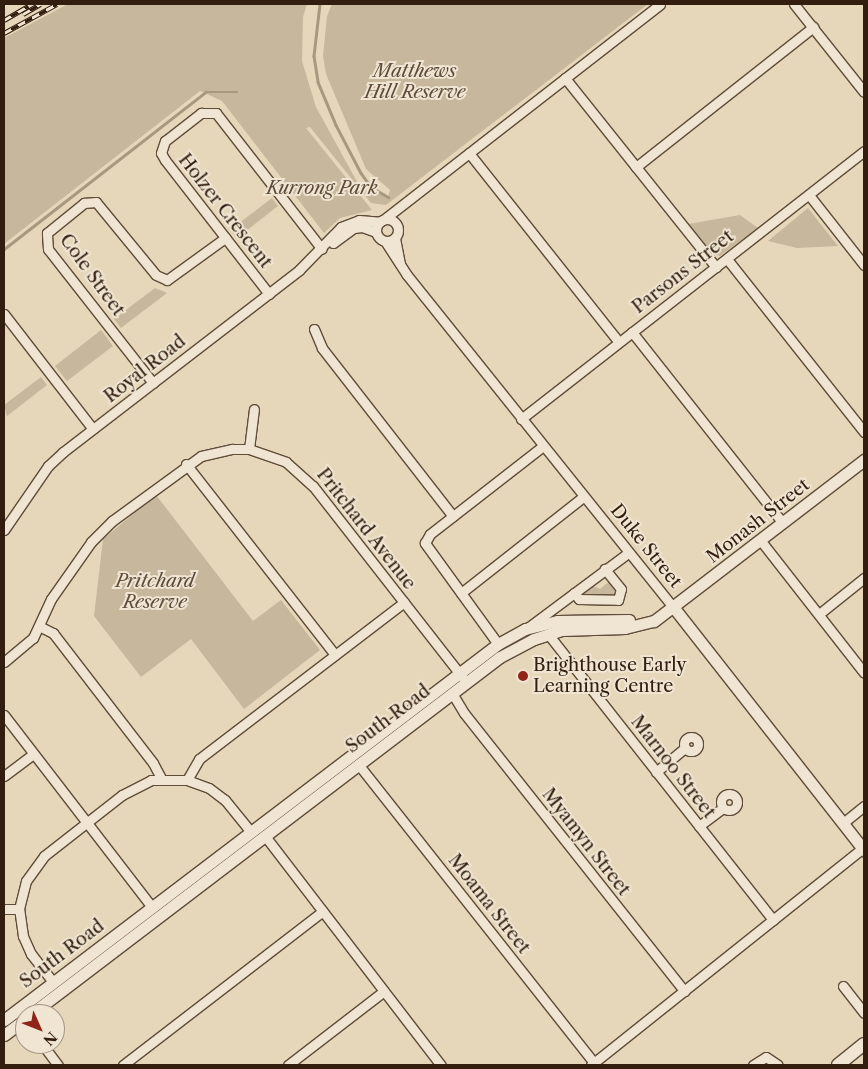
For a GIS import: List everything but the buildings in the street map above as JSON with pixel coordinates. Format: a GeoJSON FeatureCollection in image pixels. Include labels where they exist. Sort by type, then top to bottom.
{"type":"FeatureCollection","features":[{"type":"Feature","properties":{"kind":"main road"},"geometry":{"type":"LineString","coordinates":[[838,1065],[864,1044]]}},
{"type":"Feature","properties":{"kind":"street"},"geometry":{"type":"LineString","coordinates":[[406,203],[397,224],[399,231],[395,238],[384,241],[376,232],[381,221],[660,4]]}},
{"type":"Feature","properties":{"kind":"street"},"geometry":{"type":"LineString","coordinates":[[794,4],[864,92]]}},
{"type":"Feature","properties":{"kind":"street"},"geometry":{"type":"LineString","coordinates":[[636,167],[813,27]]}},
{"type":"Feature","properties":{"kind":"street"},"geometry":{"type":"LineString","coordinates":[[565,78],[716,267]]}},
{"type":"Feature","properties":{"kind":"street","name":"Holzer Crescent"},"geometry":{"type":"LineString","coordinates":[[268,294],[161,153],[164,141],[204,111],[214,112],[220,117],[322,249]]}},
{"type":"Feature","properties":{"kind":"street","name":"Parsons Street"},"geometry":{"type":"LineString","coordinates":[[521,419],[864,151]]}},
{"type":"Feature","properties":{"kind":"street"},"geometry":{"type":"LineString","coordinates":[[469,154],[619,342]]}},
{"type":"Feature","properties":{"kind":"street"},"geometry":{"type":"LineString","coordinates":[[809,195],[864,265]]}},
{"type":"Feature","properties":{"kind":"street","name":"Cole Street"},"geometry":{"type":"LineString","coordinates":[[153,383],[48,249],[47,233],[84,203],[96,202],[156,275],[168,280],[225,238]]}},
{"type":"Feature","properties":{"kind":"street"},"geometry":{"type":"LineString","coordinates":[[381,221],[390,220],[397,224]]}},
{"type":"Feature","properties":{"kind":"street","name":"Royal Road"},"geometry":{"type":"LineString","coordinates":[[4,530],[48,466],[93,429],[268,294],[322,249],[350,222],[381,221]]}},
{"type":"Feature","properties":{"kind":"street","name":"Royal Road"},"geometry":{"type":"LineString","coordinates":[[322,249],[354,228],[362,227],[376,232]]}},
{"type":"Feature","properties":{"kind":"street","name":"Duke Street"},"geometry":{"type":"LineString","coordinates":[[395,238],[400,264]]}},
{"type":"Feature","properties":{"kind":"street","name":"Duke Street"},"geometry":{"type":"LineString","coordinates":[[384,241],[521,419],[674,608],[864,849]]}},
{"type":"Feature","properties":{"kind":"street"},"geometry":{"type":"LineString","coordinates":[[727,259],[864,432]]}},
{"type":"Feature","properties":{"kind":"street"},"geometry":{"type":"LineString","coordinates":[[4,314],[93,429]]}},
{"type":"Feature","properties":{"kind":"street"},"geometry":{"type":"LineString","coordinates":[[314,330],[322,348],[453,516]]}},
{"type":"Feature","properties":{"kind":"street"},"geometry":{"type":"LineString","coordinates":[[632,332],[783,524]]}},
{"type":"Feature","properties":{"kind":"street"},"geometry":{"type":"LineString","coordinates":[[250,449],[254,409]]}},
{"type":"Feature","properties":{"kind":"street"},"geometry":{"type":"LineString","coordinates":[[498,644],[425,542],[430,534],[543,446]]}},
{"type":"Feature","properties":{"kind":"street","name":"Pritchard Avenue"},"geometry":{"type":"LineString","coordinates":[[4,662],[27,644],[39,626],[51,600],[101,530],[186,464],[214,451],[250,449],[272,455],[301,473],[463,678]]}},
{"type":"Feature","properties":{"kind":"street","name":"Monash Street"},"geometry":{"type":"LineString","coordinates":[[674,608],[864,460]]}},
{"type":"Feature","properties":{"kind":"street"},"geometry":{"type":"LineString","coordinates":[[186,464],[334,655]]}},
{"type":"Feature","properties":{"kind":"street"},"geometry":{"type":"LineString","coordinates":[[461,593],[584,497]]}},
{"type":"Feature","properties":{"kind":"street"},"geometry":{"type":"LineString","coordinates":[[761,541],[864,673]]}},
{"type":"Feature","properties":{"kind":"street","name":"South Road"},"geometry":{"type":"LineString","coordinates":[[35,1004],[53,982],[264,836],[452,693],[463,678],[498,644],[525,629],[558,602],[574,593],[628,553]]}},
{"type":"Feature","properties":{"kind":"street"},"geometry":{"type":"LineString","coordinates":[[574,593],[579,600],[618,600],[621,589],[605,569]]}},
{"type":"Feature","properties":{"kind":"street"},"geometry":{"type":"LineString","coordinates":[[818,614],[864,578]]}},
{"type":"Feature","properties":{"kind":"street"},"geometry":{"type":"LineString","coordinates":[[187,780],[199,759],[404,602]]}},
{"type":"Feature","properties":{"kind":"street","name":"South Road"},"geometry":{"type":"LineString","coordinates":[[525,629],[557,621],[626,621],[674,608]]}},
{"type":"Feature","properties":{"kind":"street","name":"South Road"},"geometry":{"type":"LineString","coordinates":[[40,1004],[157,911],[251,832],[463,678],[512,649],[548,634],[568,630],[642,625],[674,608]]}},
{"type":"Feature","properties":{"kind":"street"},"geometry":{"type":"LineString","coordinates":[[39,626],[53,633],[154,763],[161,778]]}},
{"type":"Feature","properties":{"kind":"street","name":"Marnoo Street"},"geometry":{"type":"LineString","coordinates":[[548,634],[773,920]]}},
{"type":"Feature","properties":{"kind":"street","name":"Myamyn Street"},"geometry":{"type":"LineString","coordinates":[[452,693],[464,713],[684,991]]}},
{"type":"Feature","properties":{"kind":"street","name":"Myamyn Street"},"geometry":{"type":"LineString","coordinates":[[442,700],[464,713]]}},
{"type":"Feature","properties":{"kind":"street"},"geometry":{"type":"LineString","coordinates":[[4,716],[157,911]]}},
{"type":"Feature","properties":{"kind":"street"},"geometry":{"type":"LineString","coordinates":[[656,772],[685,748]]}},
{"type":"Feature","properties":{"kind":"street"},"geometry":{"type":"LineString","coordinates":[[4,776],[33,754]]}},
{"type":"Feature","properties":{"kind":"street","name":"Moama Street"},"geometry":{"type":"LineString","coordinates":[[358,764],[592,1064]]}},
{"type":"Feature","properties":{"kind":"street"},"geometry":{"type":"LineString","coordinates":[[53,982],[28,947],[19,909],[26,882],[39,862],[87,822],[132,789],[161,778],[187,780],[209,788],[225,800],[251,832],[264,836],[441,1065]]}},
{"type":"Feature","properties":{"kind":"street"},"geometry":{"type":"LineString","coordinates":[[843,823],[864,806]]}},
{"type":"Feature","properties":{"kind":"street"},"geometry":{"type":"LineString","coordinates":[[699,826],[723,808]]}},
{"type":"Feature","properties":{"kind":"street"},"geometry":{"type":"LineString","coordinates":[[592,1064],[864,849]]}},
{"type":"Feature","properties":{"kind":"street"},"geometry":{"type":"LineString","coordinates":[[4,909],[19,909]]}},
{"type":"Feature","properties":{"kind":"street"},"geometry":{"type":"LineString","coordinates":[[123,1065],[323,911]]}},
{"type":"Feature","properties":{"kind":"street"},"geometry":{"type":"LineString","coordinates":[[843,986],[864,1013]]}},
{"type":"Feature","properties":{"kind":"street"},"geometry":{"type":"LineString","coordinates":[[288,1065],[384,991]]}},
{"type":"Feature","properties":{"kind":"street","name":"South Road"},"geometry":{"type":"LineString","coordinates":[[4,1035],[15,1025]]}},
{"type":"Feature","properties":{"kind":"street"},"geometry":{"type":"LineString","coordinates":[[50,1054],[58,1065]]}},
{"type":"Feature","properties":{"kind":"street"},"geometry":{"type":"LineString","coordinates":[[753,1065],[766,1057],[778,1065]]}},
{"type":"Feature","properties":{"kind":"green space"},"geometry":{"type":"Polygon","coordinates":[[[68,4],[307,4],[303,17],[302,61],[316,107],[361,189],[388,197],[390,190],[366,169],[326,74],[323,56],[327,16],[332,4],[648,4],[386,205],[371,203],[310,127],[306,128],[372,210],[340,218],[324,233],[222,101],[200,91],[4,244],[4,38],[68,4]]]}},
{"type":"Feature","properties":{"kind":"green space"},"geometry":{"type":"Polygon","coordinates":[[[272,198],[278,206],[237,238],[230,230],[272,198]]]}},
{"type":"Feature","properties":{"kind":"green space"},"geometry":{"type":"Polygon","coordinates":[[[808,208],[838,246],[797,248],[768,241],[808,208]]]}},
{"type":"Feature","properties":{"kind":"green space"},"geometry":{"type":"Polygon","coordinates":[[[740,215],[758,228],[720,256],[713,254],[688,224],[740,215]]]}},
{"type":"Feature","properties":{"kind":"green space"},"geometry":{"type":"Polygon","coordinates":[[[155,288],[167,293],[121,328],[114,319],[155,288]]]}},
{"type":"Feature","properties":{"kind":"green space"},"geometry":{"type":"Polygon","coordinates":[[[101,330],[113,346],[67,381],[55,366],[101,330]]]}},
{"type":"Feature","properties":{"kind":"green space"},"geometry":{"type":"Polygon","coordinates":[[[41,377],[47,385],[7,416],[4,405],[41,377]]]}},
{"type":"Feature","properties":{"kind":"green space","name":"Pritchard Reserve"},"geometry":{"type":"Polygon","coordinates":[[[156,495],[253,621],[281,600],[320,650],[244,709],[191,639],[141,677],[94,616],[103,539],[156,495]]]}},
{"type":"Feature","properties":{"kind":"green space"},"geometry":{"type":"Polygon","coordinates":[[[611,580],[617,587],[616,597],[582,597],[580,592],[591,585],[600,589],[611,580]]]}},
{"type":"Feature","properties":{"kind":"waterway"},"geometry":{"type":"LineString","coordinates":[[320,4],[314,56],[318,82],[336,125],[361,173],[371,187],[388,197]]}},
{"type":"Feature","properties":{"kind":"waterway"},"geometry":{"type":"LineString","coordinates":[[4,249],[206,92],[237,92]]}},
{"type":"Feature","properties":{"kind":"railway"},"geometry":{"type":"LineString","coordinates":[[23,14],[40,4]]}},
{"type":"Feature","properties":{"kind":"railway"},"geometry":{"type":"LineString","coordinates":[[4,33],[57,4]]}},
{"type":"Feature","properties":{"kind":"railway"},"geometry":{"type":"LineString","coordinates":[[4,20],[28,6]]}},
{"type":"Feature","properties":{"kind":"place","name":"Brighthouse Early Learning Centre"},"geometry":{"type":"Point","coordinates":[523,676]}},
{"type":"Feature","properties":{"kind":"park label","name":"Matthews Hill Reserve"},"geometry":{"type":"Point","coordinates":[415,82]}},
{"type":"Feature","properties":{"kind":"park label","name":"Kurrong Park"},"geometry":{"type":"Point","coordinates":[322,188]}}]}
